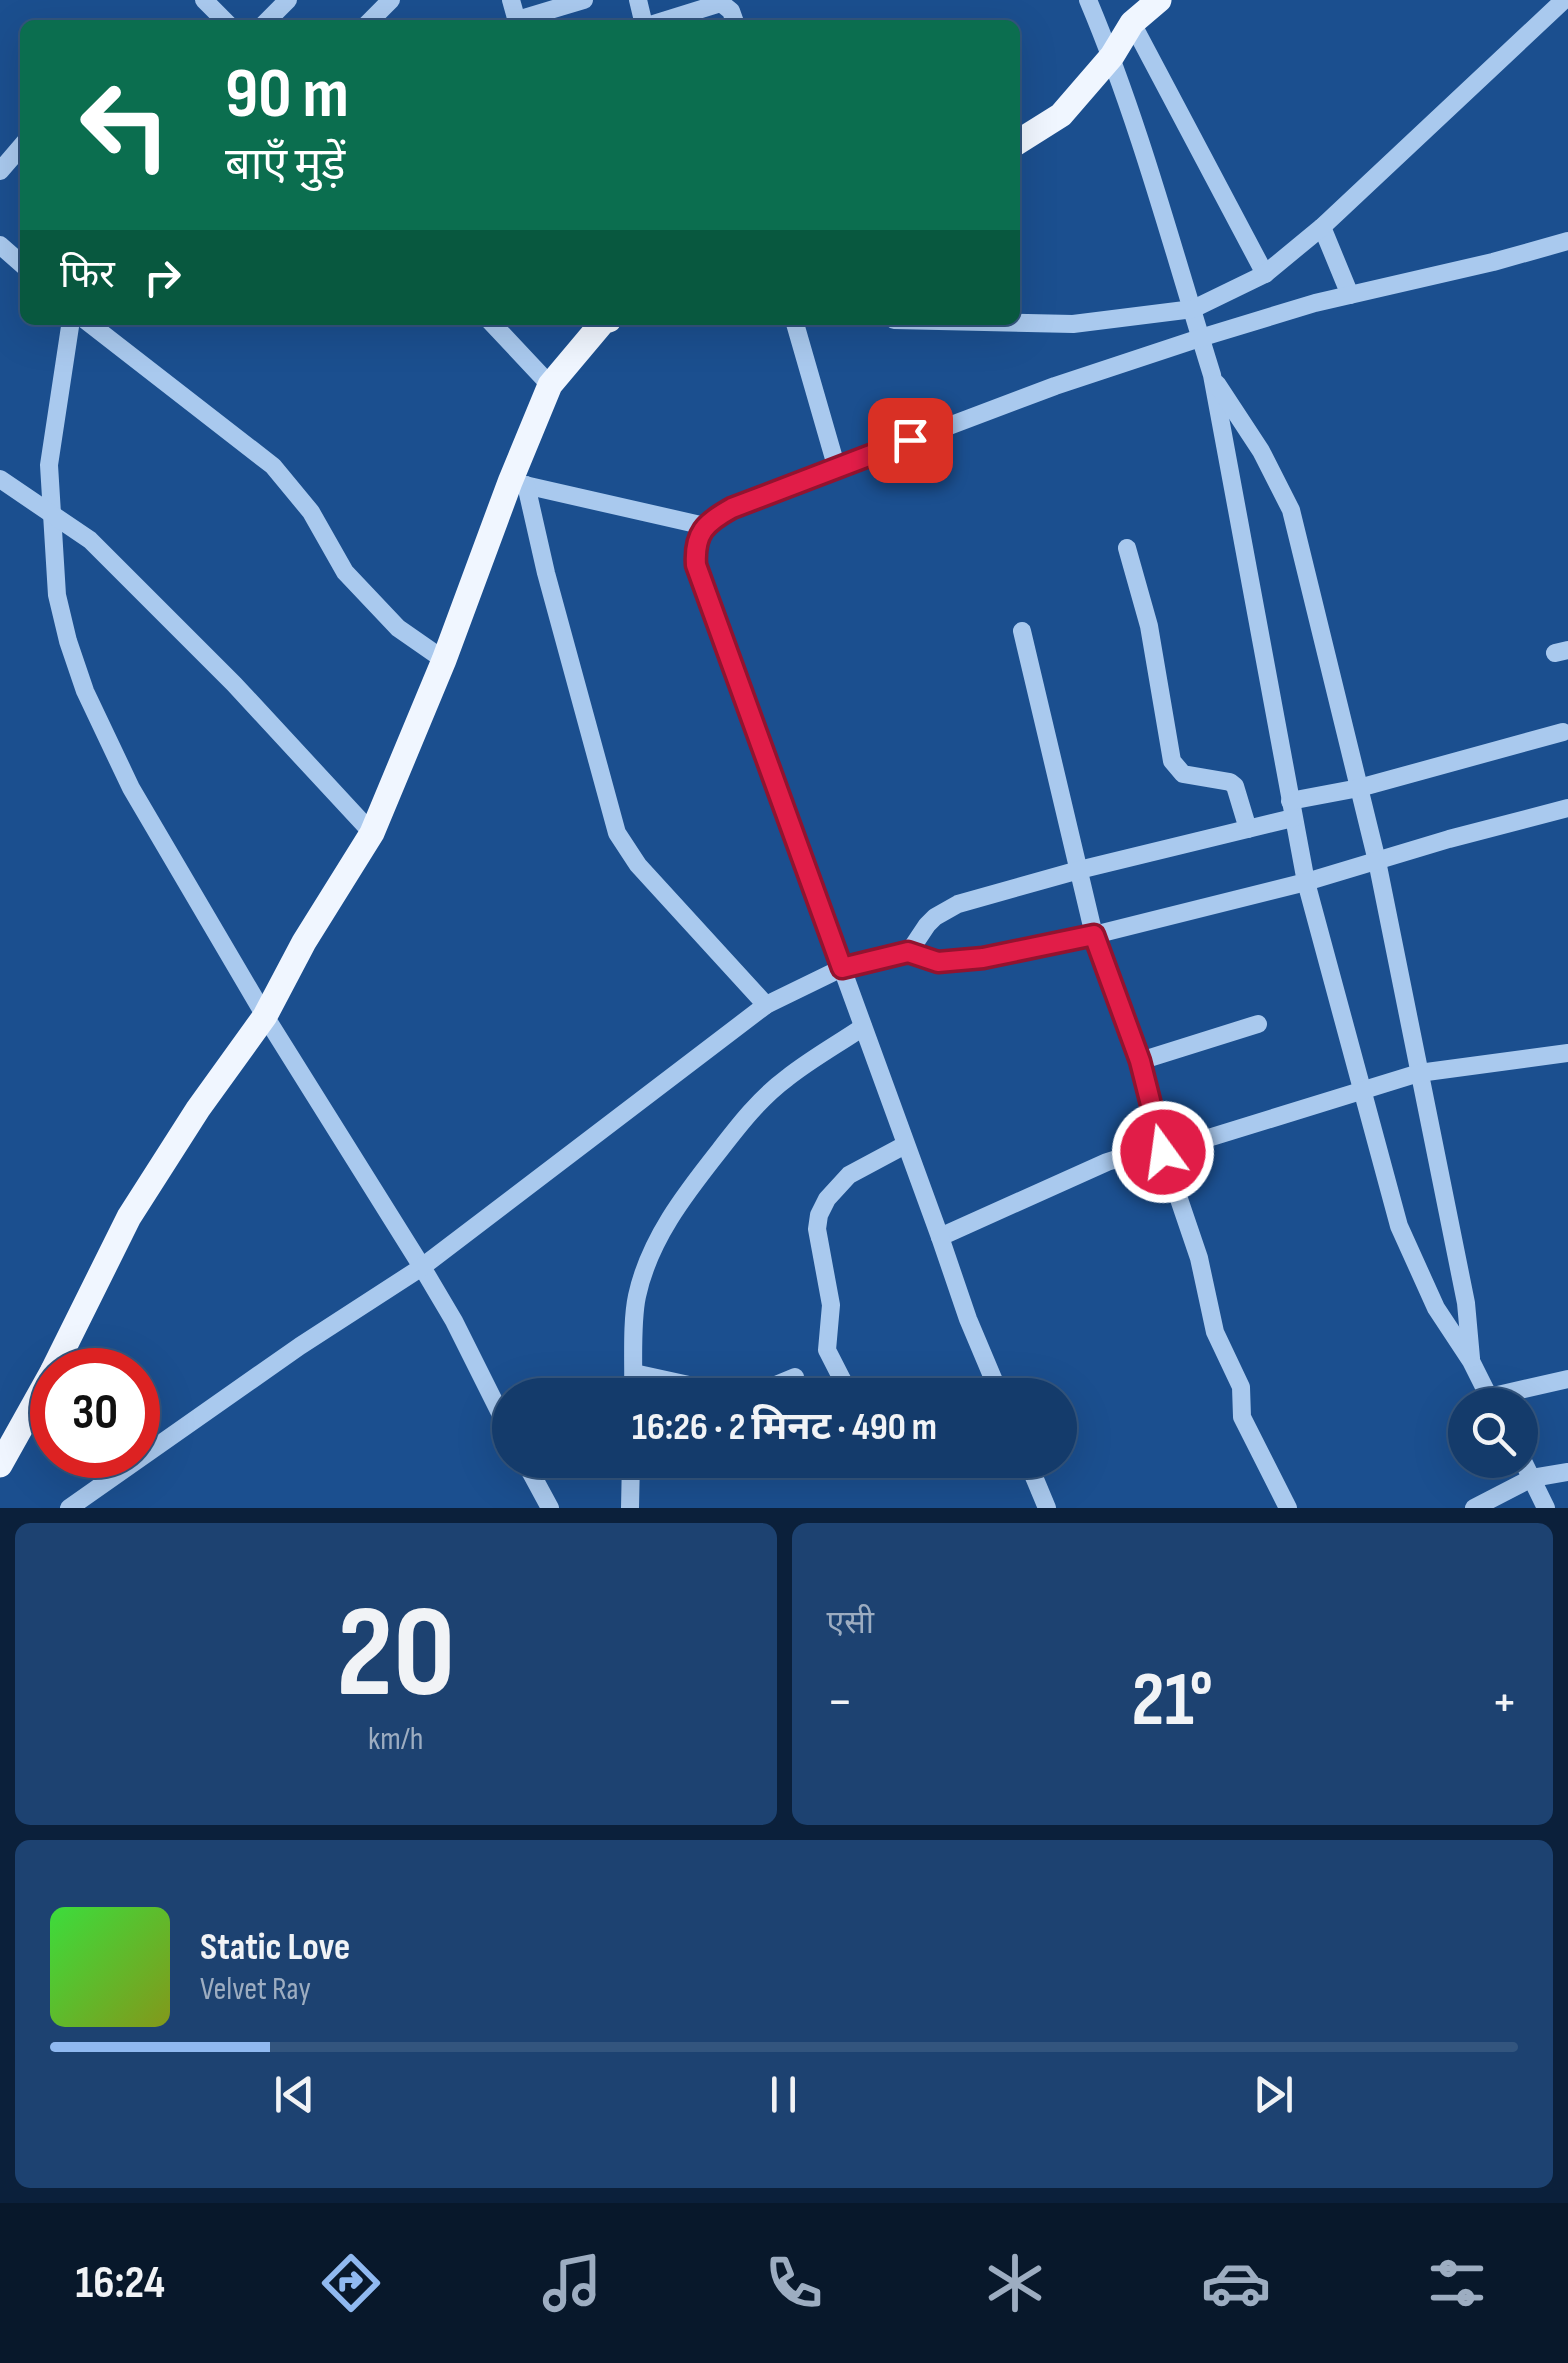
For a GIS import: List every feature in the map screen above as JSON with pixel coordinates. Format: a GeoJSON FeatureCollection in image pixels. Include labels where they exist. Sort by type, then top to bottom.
{"type":"FeatureCollection","features":[{"type":"Feature","properties":{"kind":"main road"},"geometry":{"type":"LineString","coordinates":[[1020,141],[1061,115],[1112,56],[1132,24],[1159,0]]}},
{"type":"Feature","properties":{"kind":"main road"},"geometry":{"type":"LineString","coordinates":[[64,1348],[129,1217],[198,1109],[266,1016],[304,942],[372,833],[518,484],[550,385],[602,325]]}},
{"type":"Feature","properties":{"kind":"main road"},"geometry":{"type":"LineString","coordinates":[[0,1465],[30,1412]]}},
{"type":"Feature","properties":{"kind":"street"},"geometry":{"type":"LineString","coordinates":[[204,0],[225,20]]}},
{"type":"Feature","properties":{"kind":"street"},"geometry":{"type":"LineString","coordinates":[[268,20],[288,0]]}},
{"type":"Feature","properties":{"kind":"street"},"geometry":{"type":"LineString","coordinates":[[371,20],[391,0]]}},
{"type":"Feature","properties":{"kind":"street"},"geometry":{"type":"LineString","coordinates":[[524,20],[584,0]]}},
{"type":"Feature","properties":{"kind":"street"},"geometry":{"type":"LineString","coordinates":[[1088,0],[1112,56],[1212,375],[1306,882],[1398,1226],[1436,1308],[1484,1388]]}},
{"type":"Feature","properties":{"kind":"street"},"geometry":{"type":"LineString","coordinates":[[1020,323],[1074,324],[1193,309],[1264,274],[1322,227],[1564,0]]}},
{"type":"Feature","properties":{"kind":"street"},"geometry":{"type":"LineString","coordinates":[[665,20],[721,3],[732,12],[734,20]]}},
{"type":"Feature","properties":{"kind":"street"},"geometry":{"type":"LineString","coordinates":[[1132,24],[1264,274]]}},
{"type":"Feature","properties":{"kind":"street"},"geometry":{"type":"LineString","coordinates":[[0,171],[20,148]]}},
{"type":"Feature","properties":{"kind":"street"},"geometry":{"type":"LineString","coordinates":[[1322,227],[1350,295]]}},
{"type":"Feature","properties":{"kind":"street"},"geometry":{"type":"LineString","coordinates":[[993,1378],[968,1319],[696,565],[695,546],[705,526],[732,508],[1054,386],[1297,308],[1568,241]]}},
{"type":"Feature","properties":{"kind":"street"},"geometry":{"type":"LineString","coordinates":[[0,245],[20,263]]}},
{"type":"Feature","properties":{"kind":"street"},"geometry":{"type":"LineString","coordinates":[[70,325],[49,464],[57,596],[85,691],[131,788],[266,1016],[422,1266],[492,1397]]}},
{"type":"Feature","properties":{"kind":"street"},"geometry":{"type":"LineString","coordinates":[[91,325],[274,466],[311,512],[345,572],[398,628],[444,660]]}},
{"type":"Feature","properties":{"kind":"street"},"geometry":{"type":"LineString","coordinates":[[495,325],[550,385]]}},
{"type":"Feature","properties":{"kind":"street"},"geometry":{"type":"LineString","coordinates":[[795,325],[837,469]]}},
{"type":"Feature","properties":{"kind":"street"},"geometry":{"type":"LineString","coordinates":[[1212,375],[1262,451],[1291,510],[1377,861],[1466,1302],[1471,1361]]}},
{"type":"Feature","properties":{"kind":"street"},"geometry":{"type":"LineString","coordinates":[[0,480],[90,540],[234,684],[372,833]]}},
{"type":"Feature","properties":{"kind":"street"},"geometry":{"type":"LineString","coordinates":[[518,484],[705,526]]}},
{"type":"Feature","properties":{"kind":"street"},"geometry":{"type":"LineString","coordinates":[[518,484],[617,833],[638,865],[766,1006]]}},
{"type":"Feature","properties":{"kind":"street"},"geometry":{"type":"LineString","coordinates":[[1127,548],[1149,626],[1172,762],[1183,774],[1235,786],[1248,829]]}},
{"type":"Feature","properties":{"kind":"street"},"geometry":{"type":"LineString","coordinates":[[1022,631],[1094,935],[1140,1061],[1163,1152],[1199,1258],[1215,1332],[1241,1388],[1242,1417],[1288,1508]]}},
{"type":"Feature","properties":{"kind":"street"},"geometry":{"type":"LineString","coordinates":[[908,952],[927,924],[958,904],[1248,829],[1359,788],[1563,732]]}},
{"type":"Feature","properties":{"kind":"street"},"geometry":{"type":"LineString","coordinates":[[69,1508],[300,1346],[422,1266],[766,1006],[842,968],[908,952],[938,962],[983,958],[1094,935],[1306,882],[1568,808]]}},
{"type":"Feature","properties":{"kind":"street"},"geometry":{"type":"LineString","coordinates":[[1140,1061],[1258,1024]]}},
{"type":"Feature","properties":{"kind":"street"},"geometry":{"type":"LineString","coordinates":[[634,1378],[636,1300],[645,1267],[689,1189],[740,1124],[785,1079],[863,1027]]}},
{"type":"Feature","properties":{"kind":"street"},"geometry":{"type":"LineString","coordinates":[[940,1237],[1107,1162],[1138,1152],[1163,1152],[1419,1073],[1568,1052]]}},
{"type":"Feature","properties":{"kind":"street"},"geometry":{"type":"LineString","coordinates":[[841,1378],[827,1350],[831,1305],[817,1229],[819,1215],[826,1199],[848,1175],[905,1145]]}},
{"type":"Feature","properties":{"kind":"street"},"geometry":{"type":"LineString","coordinates":[[634,1373],[730,1394],[754,1394],[795,1376]]}},
{"type":"Feature","properties":{"kind":"street"},"geometry":{"type":"LineString","coordinates":[[1535,1388],[1568,1378]]}},
{"type":"Feature","properties":{"kind":"street"},"geometry":{"type":"LineString","coordinates":[[1538,1477],[1568,1472]]}},
{"type":"Feature","properties":{"kind":"street"},"geometry":{"type":"LineString","coordinates":[[534,1478],[550,1508]]}},
{"type":"Feature","properties":{"kind":"street"},"geometry":{"type":"LineString","coordinates":[[630,1508],[631,1478]]}},
{"type":"Feature","properties":{"kind":"street"},"geometry":{"type":"LineString","coordinates":[[1034,1478],[1047,1508]]}},
{"type":"Feature","properties":{"kind":"street"},"geometry":{"type":"LineString","coordinates":[[1474,1508],[1532,1478],[1546,1508]]}},
{"type":"Feature","properties":{"kind":"route"},"geometry":{"type":"LineString","coordinates":[[910,440],[717,516],[705,526],[695,546],[696,565],[842,968],[908,952],[938,962],[983,958],[1094,935],[1140,1061],[1163,1152]]}}]}
